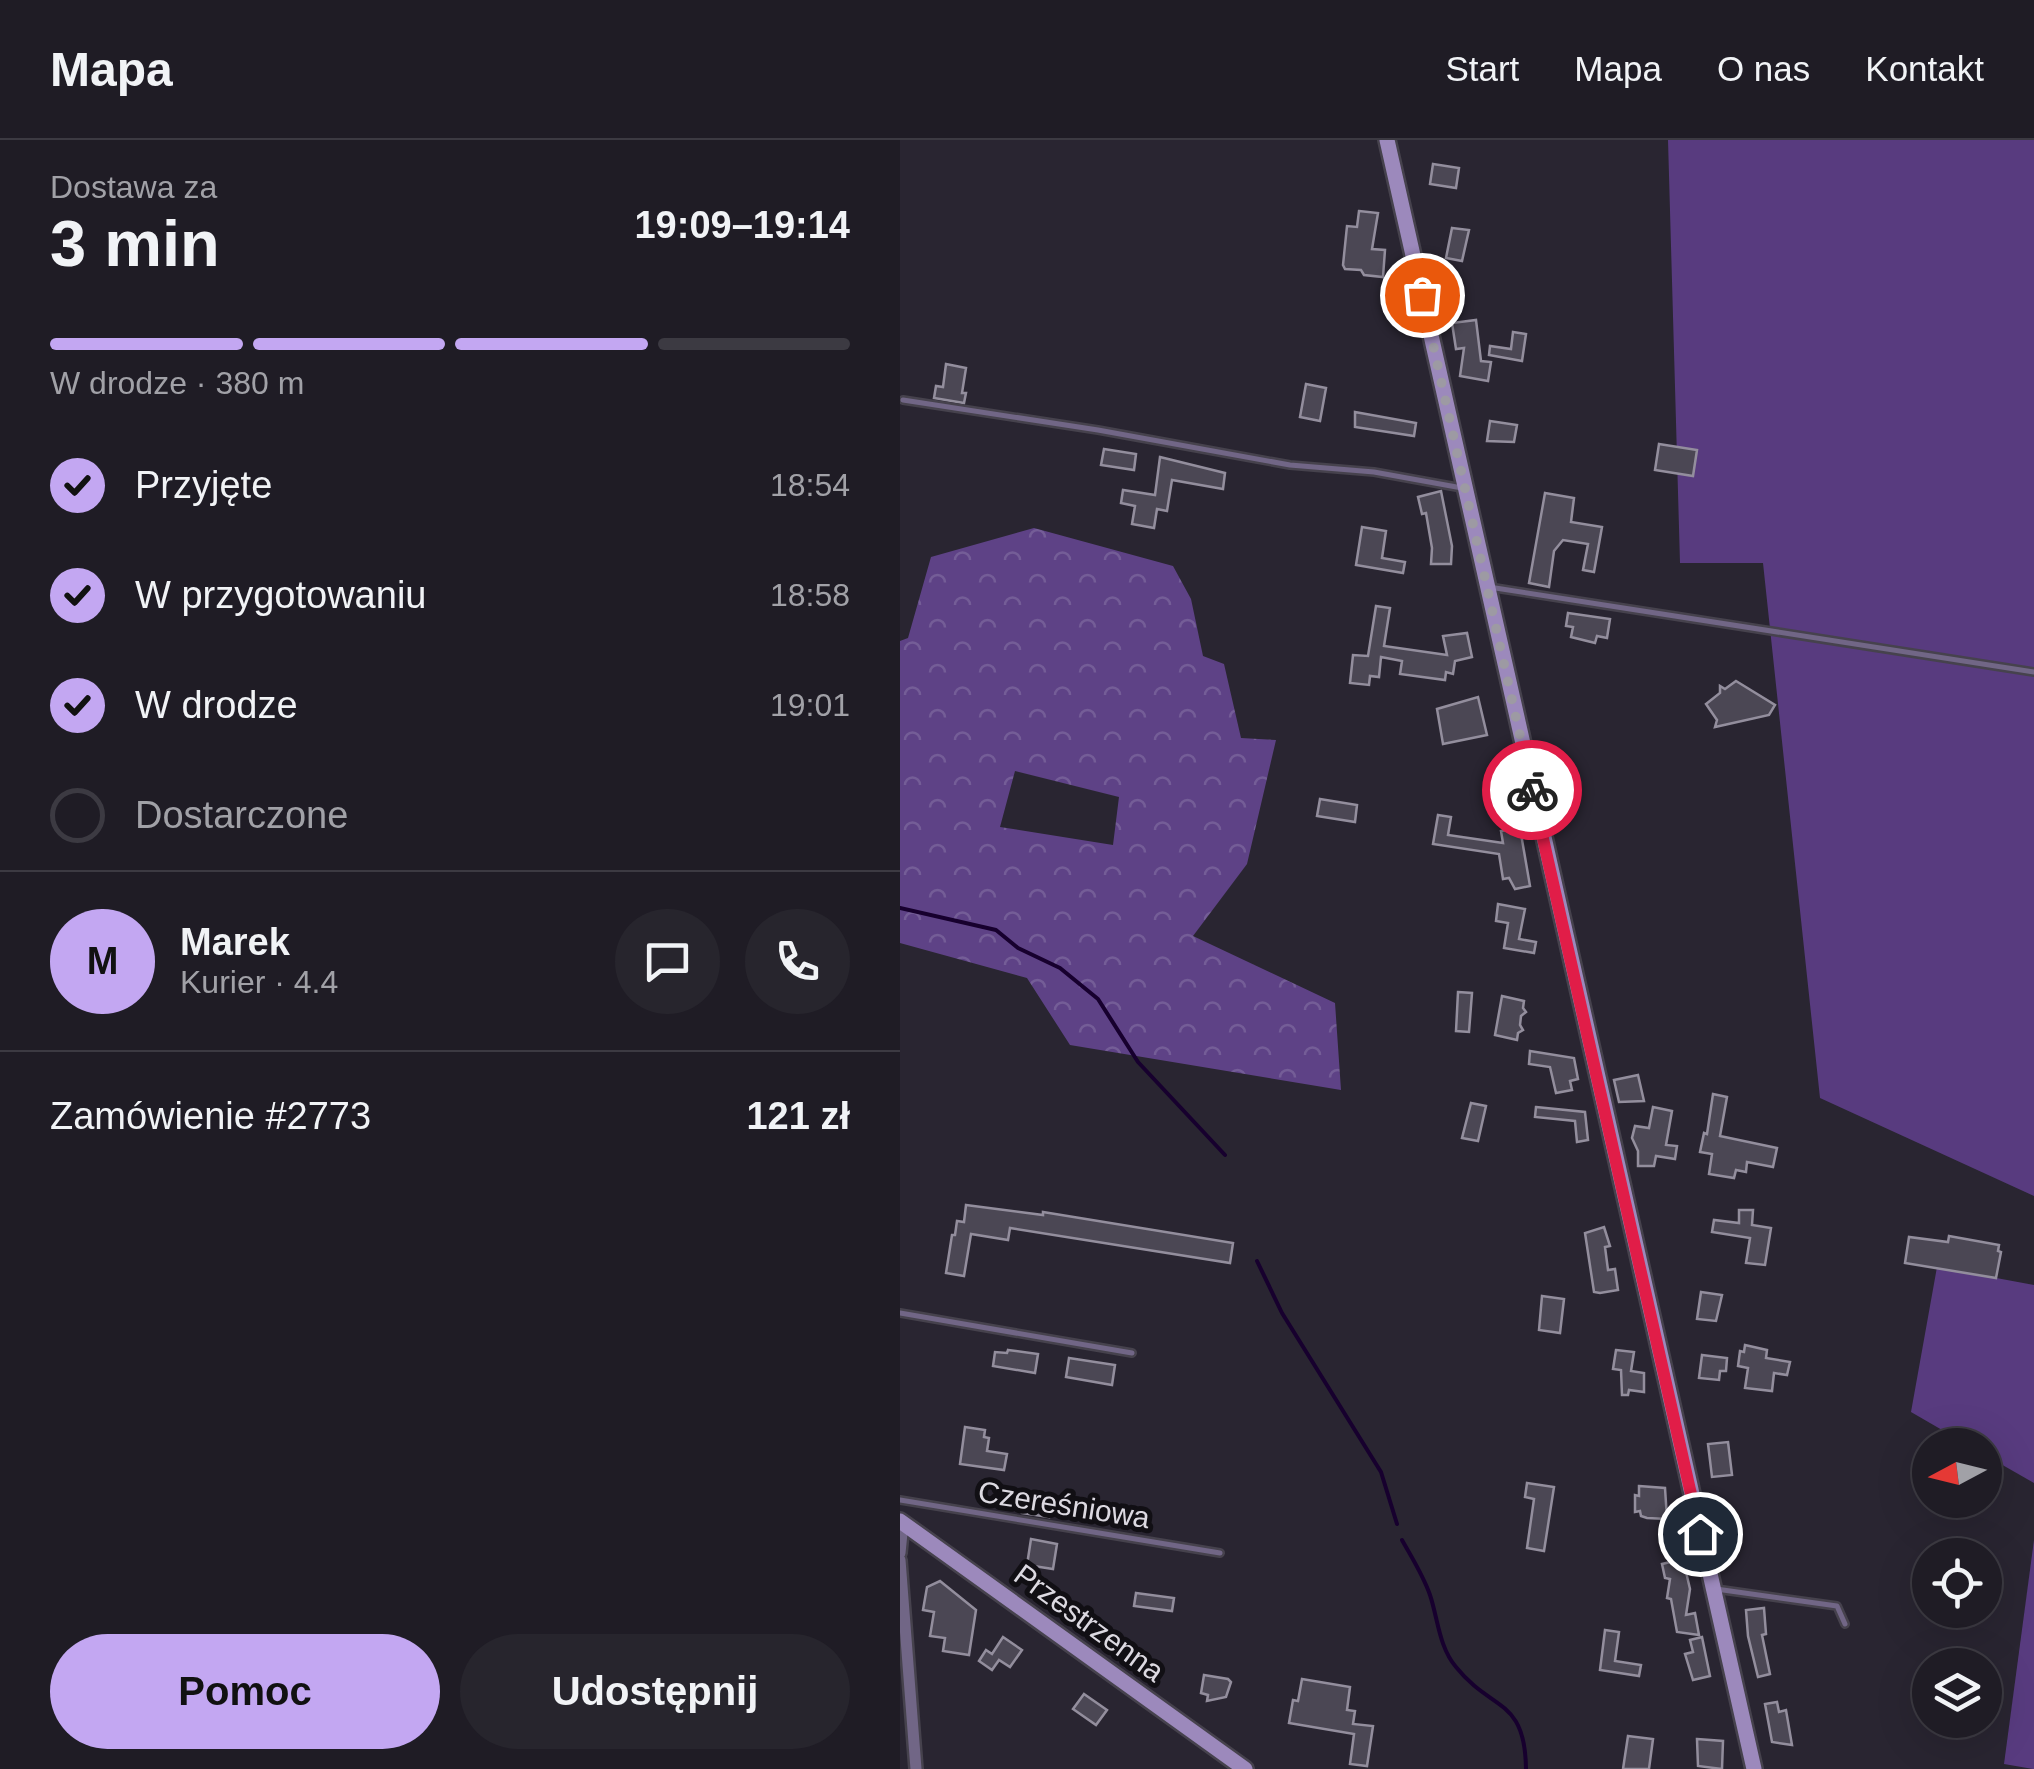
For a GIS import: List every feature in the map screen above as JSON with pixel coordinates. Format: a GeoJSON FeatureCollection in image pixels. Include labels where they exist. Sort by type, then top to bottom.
{"type":"FeatureCollection","features":[{"type":"Feature","properties":{"kind":"street"},"geometry":{"type":"LineString","coordinates":[[1387,140],[1754,1769]]}},
{"type":"Feature","properties":{"kind":"street"},"geometry":{"type":"LineString","coordinates":[[902,1522],[900,1557],[916,1769]]}},
{"type":"Feature","properties":{"kind":"street","name":"Przestrzenna"},"geometry":{"type":"LineString","coordinates":[[902,1522],[1245,1769]]}},
{"type":"Feature","properties":{"kind":"lane"},"geometry":{"type":"LineString","coordinates":[[903,400],[1290,465],[1374,472],[1464,488]]}},
{"type":"Feature","properties":{"kind":"lane"},"geometry":{"type":"LineString","coordinates":[[1486,586],[2034,672]]}},
{"type":"Feature","properties":{"kind":"lane"},"geometry":{"type":"LineString","coordinates":[[900,1314],[1132,1353]]}},
{"type":"Feature","properties":{"kind":"lane","name":"Czereśniowa"},"geometry":{"type":"LineString","coordinates":[[900,1500],[1220,1553]]}},
{"type":"Feature","properties":{"kind":"lane"},"geometry":{"type":"LineString","coordinates":[[1713,1590],[1838,1606],[1845,1624]]}},
{"type":"Feature","properties":{"kind":"shaded area"},"geometry":{"type":"Polygon","coordinates":[[[1668,140],[2034,140],[2034,1196],[1820,1098],[1763,563],[1680,563],[1668,140]]]}},
{"type":"Feature","properties":{"kind":"shaded area"},"geometry":{"type":"Polygon","coordinates":[[[1937,1267],[2034,1285],[2034,1483],[2002,1465],[2002,1428],[1939,1428],[1911,1412],[1937,1267]]]}},
{"type":"Feature","properties":{"kind":"shaded area"},"geometry":{"type":"Polygon","coordinates":[[[2034,1540],[2034,1769],[2033,1769],[2004,1764],[2034,1540]]]}},
{"type":"Feature","properties":{"kind":"green space"},"geometry":{"type":"Polygon","coordinates":[[[1034,528],[1173,566],[1191,599],[1203,656],[1224,664],[1241,738],[1276,740],[1247,864],[1193,936],[1335,1003],[1341,1090],[1070,1045],[1027,978],[900,943],[900,641],[908,638],[931,557],[1034,528]],[[1015,771],[1000,827],[1113,845],[1119,797],[1015,771]]]}},
{"type":"Feature","properties":{"kind":"building"},"geometry":{"type":"Polygon","coordinates":[[[1433,164],[1459,168],[1456,188],[1430,184],[1433,164]]]}},
{"type":"Feature","properties":{"kind":"building"},"geometry":{"type":"Polygon","coordinates":[[[1359,211],[1378,213],[1372,249],[1385,250],[1383,277],[1364,275],[1361,270],[1345,269],[1343,265],[1347,226],[1357,227],[1359,211]]]}},
{"type":"Feature","properties":{"kind":"building"},"geometry":{"type":"Polygon","coordinates":[[[1452,228],[1469,230],[1462,261],[1446,258],[1452,228]]]}},
{"type":"Feature","properties":{"kind":"building"},"geometry":{"type":"Polygon","coordinates":[[[1476,320],[1481,361],[1491,362],[1488,381],[1460,376],[1464,348],[1456,349],[1452,323],[1476,320]]]}},
{"type":"Feature","properties":{"kind":"building"},"geometry":{"type":"Polygon","coordinates":[[[1513,332],[1526,334],[1522,361],[1489,355],[1490,346],[1511,349],[1513,332]]]}},
{"type":"Feature","properties":{"kind":"building"},"geometry":{"type":"Polygon","coordinates":[[[946,364],[966,368],[964,403],[934,398],[936,386],[943,387],[946,364]]]}},
{"type":"Feature","properties":{"kind":"building"},"geometry":{"type":"Polygon","coordinates":[[[1306,384],[1326,388],[1320,421],[1300,417],[1306,384]]]}},
{"type":"Feature","properties":{"kind":"building"},"geometry":{"type":"Polygon","coordinates":[[[1355,412],[1416,423],[1414,436],[1355,427],[1355,412]]]}},
{"type":"Feature","properties":{"kind":"building"},"geometry":{"type":"Polygon","coordinates":[[[1490,421],[1517,425],[1514,442],[1487,441],[1490,421]]]}},
{"type":"Feature","properties":{"kind":"building"},"geometry":{"type":"Polygon","coordinates":[[[1659,444],[1697,450],[1693,476],[1655,470],[1659,444]]]}},
{"type":"Feature","properties":{"kind":"building"},"geometry":{"type":"Polygon","coordinates":[[[1104,449],[1136,454],[1134,470],[1101,465],[1104,449]]]}},
{"type":"Feature","properties":{"kind":"building"},"geometry":{"type":"Polygon","coordinates":[[[1160,457],[1225,473],[1223,489],[1172,480],[1167,511],[1157,509],[1154,528],[1132,524],[1135,506],[1121,503],[1123,490],[1155,495],[1160,457]]]}},
{"type":"Feature","properties":{"kind":"building"},"geometry":{"type":"Polygon","coordinates":[[[1441,491],[1452,546],[1451,564],[1431,564],[1426,513],[1422,514],[1418,497],[1441,491]]]}},
{"type":"Feature","properties":{"kind":"building"},"geometry":{"type":"Polygon","coordinates":[[[1545,493],[1574,498],[1571,522],[1602,527],[1594,572],[1583,570],[1588,544],[1563,540],[1554,551],[1549,587],[1529,583],[1545,493]]]}},
{"type":"Feature","properties":{"kind":"building"},"geometry":{"type":"Polygon","coordinates":[[[1362,527],[1386,531],[1382,558],[1405,562],[1403,573],[1356,565],[1362,527]]]}},
{"type":"Feature","properties":{"kind":"building"},"geometry":{"type":"Polygon","coordinates":[[[1376,606],[1390,608],[1384,646],[1447,655],[1443,636],[1467,633],[1472,657],[1455,661],[1453,674],[1446,672],[1445,680],[1400,674],[1402,661],[1381,657],[1379,677],[1370,676],[1369,685],[1350,683],[1353,655],[1368,656],[1376,606]]]}},
{"type":"Feature","properties":{"kind":"building"},"geometry":{"type":"Polygon","coordinates":[[[1568,613],[1610,619],[1607,638],[1597,636],[1595,643],[1571,637],[1573,627],[1566,626],[1568,613]]]}},
{"type":"Feature","properties":{"kind":"building"},"geometry":{"type":"Polygon","coordinates":[[[1736,681],[1775,705],[1769,715],[1715,727],[1717,720],[1706,704],[1720,693],[1720,686],[1725,689],[1736,681]]]}},
{"type":"Feature","properties":{"kind":"building"},"geometry":{"type":"Polygon","coordinates":[[[1478,697],[1487,735],[1443,744],[1437,709],[1478,697]]]}},
{"type":"Feature","properties":{"kind":"building"},"geometry":{"type":"Polygon","coordinates":[[[1320,799],[1357,805],[1355,822],[1317,816],[1320,799]]]}},
{"type":"Feature","properties":{"kind":"building"},"geometry":{"type":"Polygon","coordinates":[[[1438,815],[1451,817],[1448,835],[1503,843],[1501,831],[1520,828],[1530,886],[1515,889],[1509,878],[1503,879],[1499,854],[1433,844],[1438,815]]]}},
{"type":"Feature","properties":{"kind":"building"},"geometry":{"type":"Polygon","coordinates":[[[1498,904],[1525,909],[1519,939],[1536,942],[1534,953],[1504,948],[1508,923],[1496,921],[1498,904]]]}},
{"type":"Feature","properties":{"kind":"building"},"geometry":{"type":"Polygon","coordinates":[[[1458,992],[1472,993],[1469,1032],[1456,1031],[1458,992]]]}},
{"type":"Feature","properties":{"kind":"building"},"geometry":{"type":"Polygon","coordinates":[[[1502,996],[1524,1001],[1526,1012],[1520,1025],[1523,1030],[1517,1040],[1495,1035],[1502,996]]]}},
{"type":"Feature","properties":{"kind":"building"},"geometry":{"type":"Polygon","coordinates":[[[1530,1051],[1574,1058],[1578,1079],[1570,1081],[1572,1090],[1556,1093],[1550,1067],[1529,1064],[1530,1051]]]}},
{"type":"Feature","properties":{"kind":"building"},"geometry":{"type":"Polygon","coordinates":[[[1638,1075],[1644,1101],[1619,1102],[1614,1080],[1638,1075]]]}},
{"type":"Feature","properties":{"kind":"building"},"geometry":{"type":"Polygon","coordinates":[[[1713,1094],[1727,1097],[1720,1136],[1777,1148],[1773,1167],[1747,1162],[1746,1172],[1736,1170],[1734,1178],[1709,1174],[1712,1154],[1700,1152],[1713,1094]]]}},
{"type":"Feature","properties":{"kind":"building"},"geometry":{"type":"Polygon","coordinates":[[[1471,1103],[1486,1106],[1478,1141],[1462,1138],[1471,1103]]]}},
{"type":"Feature","properties":{"kind":"building"},"geometry":{"type":"Polygon","coordinates":[[[1536,1107],[1585,1112],[1588,1140],[1577,1142],[1575,1121],[1535,1117],[1536,1107]]]}},
{"type":"Feature","properties":{"kind":"building"},"geometry":{"type":"Polygon","coordinates":[[[1653,1107],[1672,1111],[1666,1145],[1677,1146],[1675,1159],[1656,1156],[1654,1166],[1638,1166],[1638,1151],[1632,1138],[1635,1126],[1649,1128],[1653,1107]]]}},
{"type":"Feature","properties":{"kind":"building"},"geometry":{"type":"Polygon","coordinates":[[[966,1205],[1043,1212],[1233,1243],[1230,1263],[1010,1228],[1008,1240],[971,1234],[964,1276],[946,1273],[952,1235],[957,1221],[964,1222],[966,1205]]]}},
{"type":"Feature","properties":{"kind":"building"},"geometry":{"type":"Polygon","coordinates":[[[1739,1210],[1753,1210],[1752,1225],[1771,1228],[1765,1265],[1746,1263],[1750,1238],[1712,1232],[1714,1220],[1739,1223],[1739,1210]]]}},
{"type":"Feature","properties":{"kind":"building"},"geometry":{"type":"Polygon","coordinates":[[[1604,1227],[1610,1246],[1605,1247],[1608,1270],[1615,1269],[1618,1290],[1600,1293],[1594,1292],[1585,1233],[1604,1227]]]}},
{"type":"Feature","properties":{"kind":"building"},"geometry":{"type":"Polygon","coordinates":[[[1949,1236],[1999,1245],[1996,1278],[1905,1263],[1909,1237],[1948,1242],[1949,1236]]]}},
{"type":"Feature","properties":{"kind":"building"},"geometry":{"type":"Polygon","coordinates":[[[1701,1292],[1722,1295],[1716,1321],[1697,1319],[1701,1292]]]}},
{"type":"Feature","properties":{"kind":"building"},"geometry":{"type":"Polygon","coordinates":[[[1542,1296],[1564,1299],[1560,1333],[1539,1330],[1542,1296]]]}},
{"type":"Feature","properties":{"kind":"building"},"geometry":{"type":"Polygon","coordinates":[[[1745,1345],[1767,1350],[1766,1358],[1790,1362],[1787,1375],[1774,1373],[1772,1391],[1745,1388],[1748,1368],[1738,1366],[1745,1345]]]}},
{"type":"Feature","properties":{"kind":"building"},"geometry":{"type":"Polygon","coordinates":[[[1616,1350],[1634,1352],[1631,1371],[1644,1373],[1644,1392],[1629,1390],[1628,1395],[1622,1395],[1621,1370],[1613,1369],[1616,1350]]]}},
{"type":"Feature","properties":{"kind":"building"},"geometry":{"type":"Polygon","coordinates":[[[995,1352],[1038,1354],[1035,1373],[993,1366],[995,1352]]]}},
{"type":"Feature","properties":{"kind":"building"},"geometry":{"type":"Polygon","coordinates":[[[1702,1355],[1727,1358],[1726,1371],[1720,1371],[1719,1380],[1699,1378],[1702,1355]]]}},
{"type":"Feature","properties":{"kind":"building"},"geometry":{"type":"Polygon","coordinates":[[[1069,1358],[1115,1365],[1112,1385],[1066,1377],[1069,1358]]]}},
{"type":"Feature","properties":{"kind":"building"},"geometry":{"type":"Polygon","coordinates":[[[965,1427],[985,1430],[984,1437],[989,1438],[987,1451],[1007,1454],[1004,1470],[960,1464],[965,1427]]]}},
{"type":"Feature","properties":{"kind":"building"},"geometry":{"type":"Polygon","coordinates":[[[1728,1442],[1732,1475],[1712,1477],[1708,1444],[1728,1442]]]}},
{"type":"Feature","properties":{"kind":"building"},"geometry":{"type":"Polygon","coordinates":[[[1527,1483],[1554,1487],[1544,1551],[1527,1548],[1534,1499],[1525,1497],[1527,1483]]]}},
{"type":"Feature","properties":{"kind":"building"},"geometry":{"type":"Polygon","coordinates":[[[1639,1486],[1665,1488],[1667,1519],[1647,1518],[1640,1511],[1635,1512],[1639,1486]]]}},
{"type":"Feature","properties":{"kind":"building"},"geometry":{"type":"Polygon","coordinates":[[[1025,1494],[1051,1497],[1049,1517],[1022,1513],[1025,1494]]]}},
{"type":"Feature","properties":{"kind":"building"},"geometry":{"type":"Polygon","coordinates":[[[1031,1539],[1057,1544],[1053,1569],[1027,1565],[1031,1539]]]}},
{"type":"Feature","properties":{"kind":"building"},"geometry":{"type":"Polygon","coordinates":[[[1683,1559],[1690,1589],[1686,1615],[1695,1613],[1699,1635],[1677,1632],[1671,1599],[1667,1598],[1670,1579],[1665,1578],[1662,1564],[1683,1559]]]}},
{"type":"Feature","properties":{"kind":"building"},"geometry":{"type":"Polygon","coordinates":[[[940,1581],[976,1610],[969,1655],[943,1651],[945,1638],[930,1636],[934,1612],[923,1610],[927,1587],[940,1581]]]}},
{"type":"Feature","properties":{"kind":"building"},"geometry":{"type":"Polygon","coordinates":[[[1136,1593],[1174,1598],[1172,1611],[1134,1606],[1136,1593]]]}},
{"type":"Feature","properties":{"kind":"building"},"geometry":{"type":"Polygon","coordinates":[[[1764,1608],[1766,1634],[1762,1635],[1770,1674],[1758,1677],[1746,1610],[1764,1608]]]}},
{"type":"Feature","properties":{"kind":"building"},"geometry":{"type":"Polygon","coordinates":[[[1605,1630],[1619,1632],[1615,1661],[1641,1665],[1639,1676],[1600,1670],[1605,1630]]]}},
{"type":"Feature","properties":{"kind":"building"},"geometry":{"type":"Polygon","coordinates":[[[1003,1637],[1022,1650],[1010,1667],[999,1660],[992,1670],[979,1661],[986,1650],[992,1654],[1003,1637]]]}},
{"type":"Feature","properties":{"kind":"building"},"geometry":{"type":"Polygon","coordinates":[[[1702,1637],[1710,1676],[1693,1680],[1685,1654],[1693,1652],[1690,1640],[1702,1637]]]}},
{"type":"Feature","properties":{"kind":"building"},"geometry":{"type":"Polygon","coordinates":[[[1204,1675],[1231,1682],[1226,1697],[1207,1701],[1208,1695],[1201,1693],[1204,1675]]]}},
{"type":"Feature","properties":{"kind":"building"},"geometry":{"type":"Polygon","coordinates":[[[1302,1679],[1350,1687],[1347,1710],[1355,1711],[1353,1724],[1373,1726],[1367,1766],[1350,1764],[1354,1734],[1289,1723],[1302,1679]]]}},
{"type":"Feature","properties":{"kind":"building"},"geometry":{"type":"Polygon","coordinates":[[[1084,1694],[1107,1710],[1096,1725],[1073,1709],[1084,1694]]]}},
{"type":"Feature","properties":{"kind":"building"},"geometry":{"type":"Polygon","coordinates":[[[1777,1702],[1779,1712],[1786,1710],[1792,1745],[1772,1742],[1765,1704],[1777,1702]]]}},
{"type":"Feature","properties":{"kind":"building"},"geometry":{"type":"Polygon","coordinates":[[[1628,1736],[1653,1739],[1649,1769],[1623,1769],[1628,1736]]]}},
{"type":"Feature","properties":{"kind":"building"},"geometry":{"type":"Polygon","coordinates":[[[1697,1739],[1723,1741],[1722,1769],[1698,1766],[1697,1739]]]}},
{"type":"Feature","properties":{"kind":"waterway"},"geometry":{"type":"LineString","coordinates":[[900,908],[996,930],[1018,948],[1060,968],[1098,999],[1138,1062],[1225,1155]]}},
{"type":"Feature","properties":{"kind":"waterway"},"geometry":{"type":"LineString","coordinates":[[1257,1261],[1282,1313],[1381,1472],[1397,1524]]}},
{"type":"Feature","properties":{"kind":"waterway"},"geometry":{"type":"LineString","coordinates":[[1402,1540],[1427,1588],[1450,1659],[1469,1681],[1513,1717],[1520,1729],[1526,1769]]}},
{"type":"Feature","properties":{"kind":"way so far"},"geometry":{"type":"LineString","coordinates":[[1422,295],[1532,790]]}},
{"type":"Feature","properties":{"kind":"route"},"geometry":{"type":"LineString","coordinates":[[1532,790],[1700,1534]]}}]}
